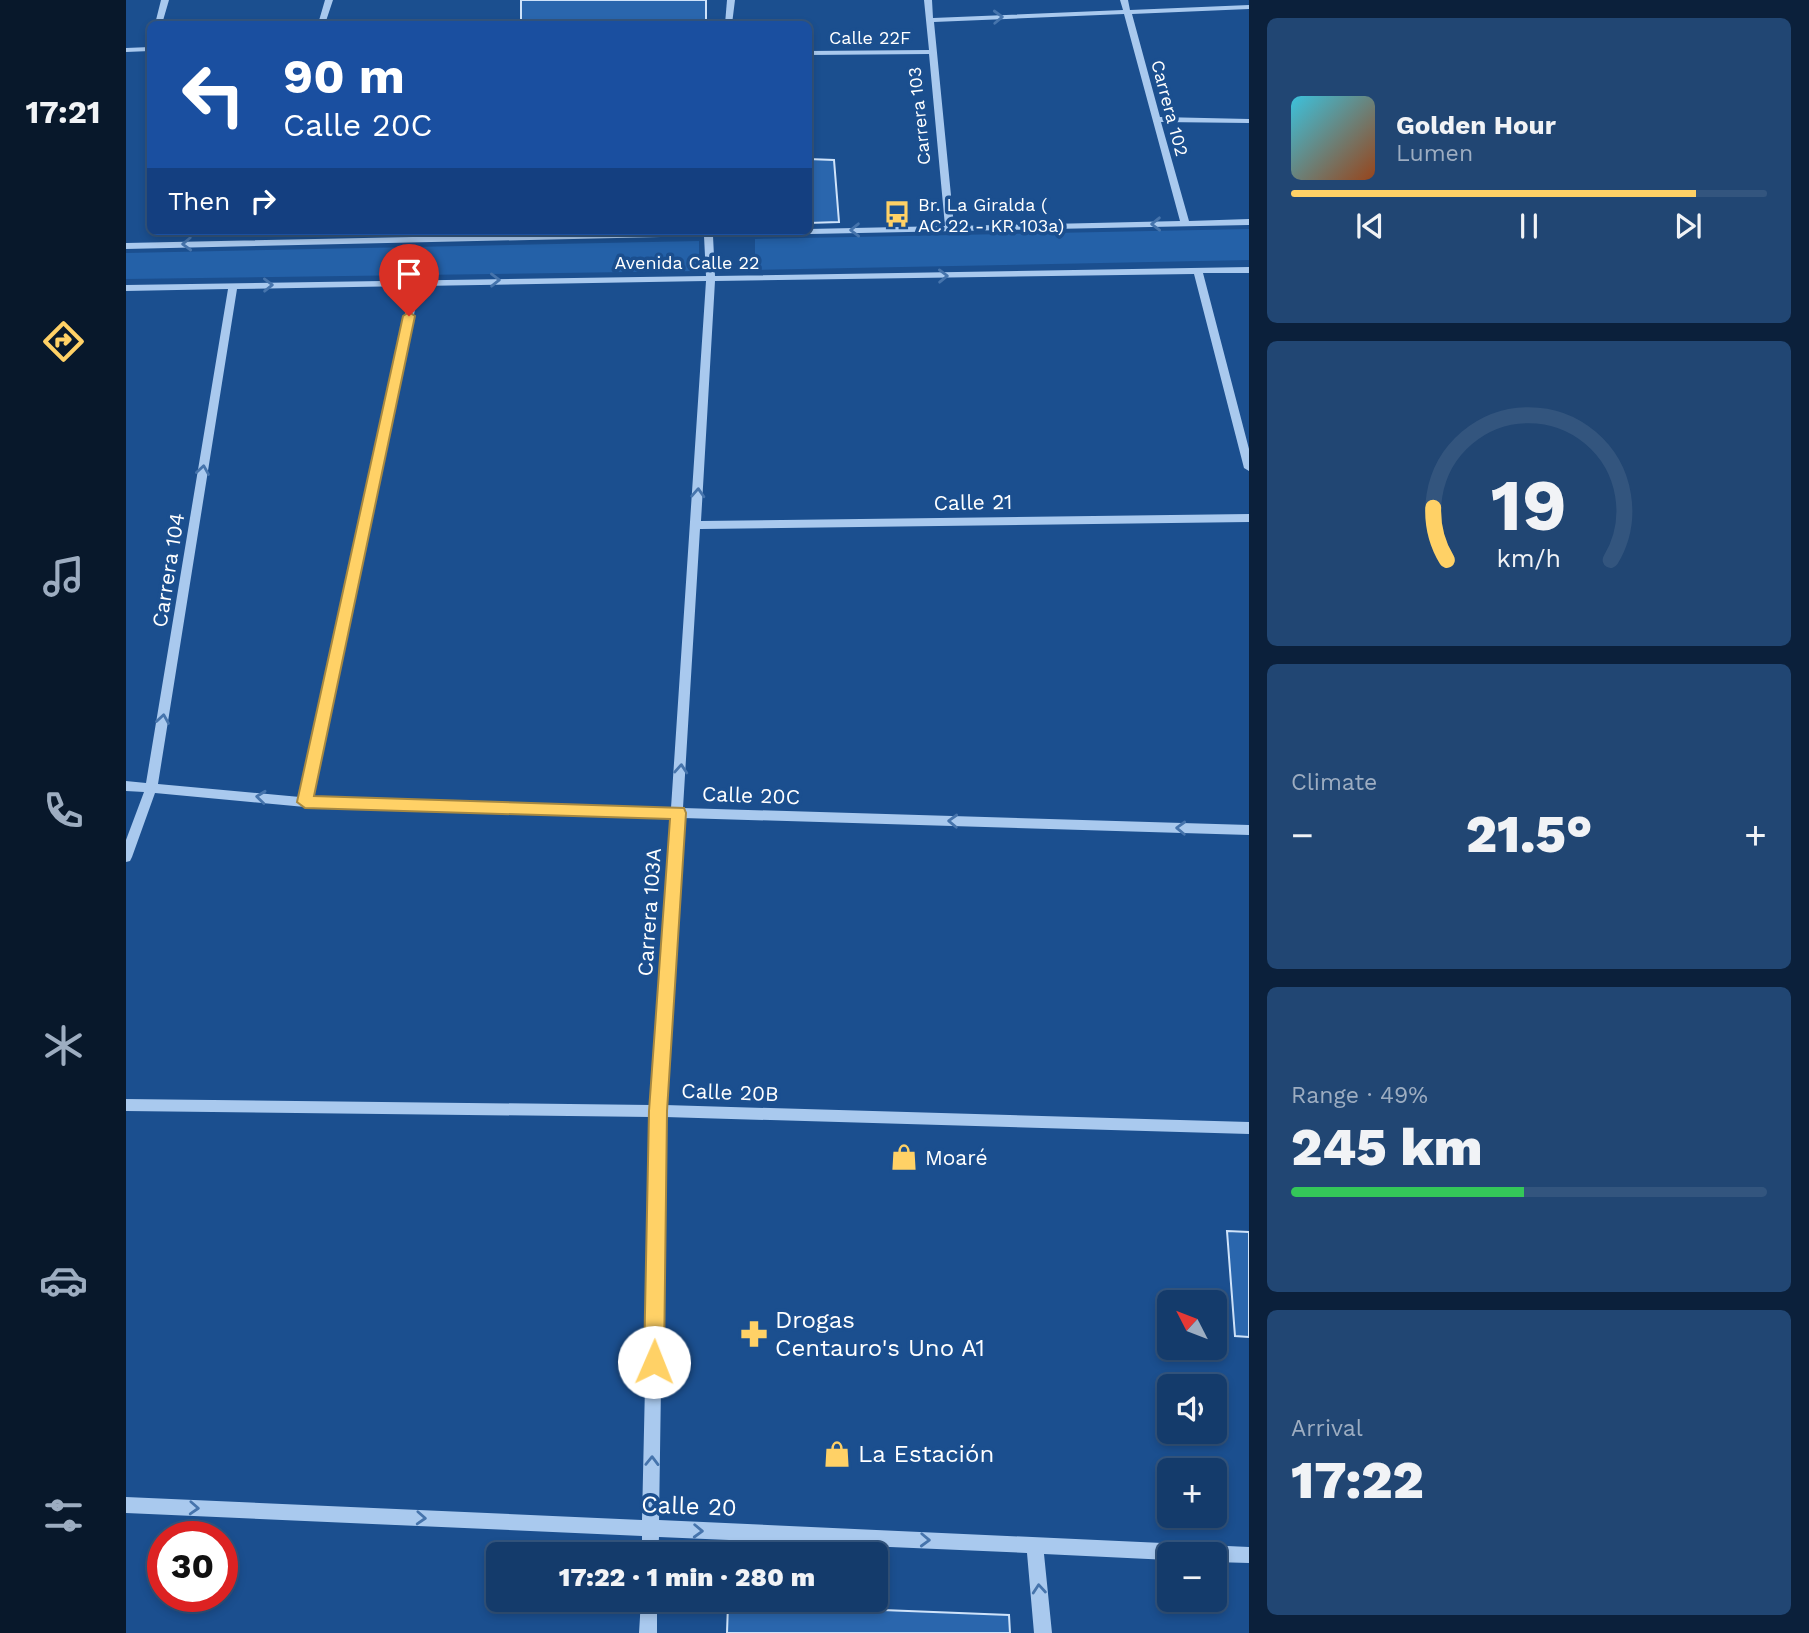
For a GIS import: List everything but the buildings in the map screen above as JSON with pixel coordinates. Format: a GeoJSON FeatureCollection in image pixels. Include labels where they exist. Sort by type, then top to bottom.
{"type":"FeatureCollection","features":[{"type":"Feature","properties":{"kind":"street"},"geometry":{"type":"LineString","coordinates":[[159,21],[165,0]]}},
{"type":"Feature","properties":{"kind":"street"},"geometry":{"type":"LineString","coordinates":[[322,21],[329,0]]}},
{"type":"Feature","properties":{"kind":"street"},"geometry":{"type":"LineString","coordinates":[[729,21],[731,0]]}},
{"type":"Feature","properties":{"kind":"street","name":"Carrera 103"},"geometry":{"type":"LineString","coordinates":[[928,0],[950,228]]}},
{"type":"Feature","properties":{"kind":"street","name":"Carrera 102"},"geometry":{"type":"LineString","coordinates":[[1124,0],[1185,223]]}},
{"type":"Feature","properties":{"kind":"street"},"geometry":{"type":"LineString","coordinates":[[930,20],[1249,7]]}},
{"type":"Feature","properties":{"kind":"street"},"geometry":{"type":"LineString","coordinates":[[126,50],[147,49]]}},
{"type":"Feature","properties":{"kind":"street","name":"Calle 22F"},"geometry":{"type":"LineString","coordinates":[[812,53],[931,52]]}},
{"type":"Feature","properties":{"kind":"street"},"geometry":{"type":"LineString","coordinates":[[1157,119],[1249,121]]}},
{"type":"Feature","properties":{"kind":"street","name":"Avenida Calle 22"},"geometry":{"type":"LineString","coordinates":[[812,231],[1249,222]]}},
{"type":"Feature","properties":{"kind":"street","name":"Avenida Calle 22"},"geometry":{"type":"LineString","coordinates":[[126,246],[478,235]]}},
{"type":"Feature","properties":{"kind":"street","name":"Carrera 103A"},"geometry":{"type":"LineString","coordinates":[[650,1542],[658,1111],[711,278],[708,235]]}},
{"type":"Feature","properties":{"kind":"street","name":"Avenida Calle 22"},"geometry":{"type":"LineString","coordinates":[[126,288],[1249,270]]}},
{"type":"Feature","properties":{"kind":"street"},"geometry":{"type":"LineString","coordinates":[[1198,271],[1249,468]]}},
{"type":"Feature","properties":{"kind":"street"},"geometry":{"type":"LineString","coordinates":[[305,802],[416,282]]}},
{"type":"Feature","properties":{"kind":"street","name":"Carrera 104"},"geometry":{"type":"LineString","coordinates":[[126,857],[152,786],[233,285]]}},
{"type":"Feature","properties":{"kind":"street","name":"Calle 21"},"geometry":{"type":"LineString","coordinates":[[696,525],[1249,518]]}},
{"type":"Feature","properties":{"kind":"street","name":"Calle 20C"},"geometry":{"type":"LineString","coordinates":[[126,786],[152,786],[305,802],[1249,830]]}},
{"type":"Feature","properties":{"kind":"street","name":"Calle 20B"},"geometry":{"type":"LineString","coordinates":[[126,1104],[658,1111],[1249,1128]]}},
{"type":"Feature","properties":{"kind":"street","name":"Calle 20"},"geometry":{"type":"LineString","coordinates":[[126,1505],[1249,1555]]}},
{"type":"Feature","properties":{"kind":"street"},"geometry":{"type":"LineString","coordinates":[[1035,1545],[1043,1633]]}},
{"type":"Feature","properties":{"kind":"street"},"geometry":{"type":"LineString","coordinates":[[648,1633],[649,1612]]}},
{"type":"Feature","properties":{"kind":"shaded area"},"geometry":{"type":"Polygon","coordinates":[[[1249,229],[1249,260],[755,270],[755,239],[1249,229]]]}},
{"type":"Feature","properties":{"kind":"shaded area"},"geometry":{"type":"Polygon","coordinates":[[[699,241],[699,271],[126,279],[126,253],[699,241]]]}},
{"type":"Feature","properties":{"kind":"place","name":"Br. La Giralda ( AC 22 - KR 103a)"},"geometry":{"type":"Point","coordinates":[897,214]}},
{"type":"Feature","properties":{"kind":"place","name":"Moaré"},"geometry":{"type":"Point","coordinates":[904,1157]}},
{"type":"Feature","properties":{"kind":"place","name":"Drogas Centauro's Uno A1"},"geometry":{"type":"Point","coordinates":[754,1334]}},
{"type":"Feature","properties":{"kind":"place","name":"La Estación"},"geometry":{"type":"Point","coordinates":[837,1454]}},
{"type":"Feature","properties":{"kind":"route"},"geometry":{"type":"LineString","coordinates":[[409,316],[305,802],[678,813],[658,1111],[654,1362]]}}]}
